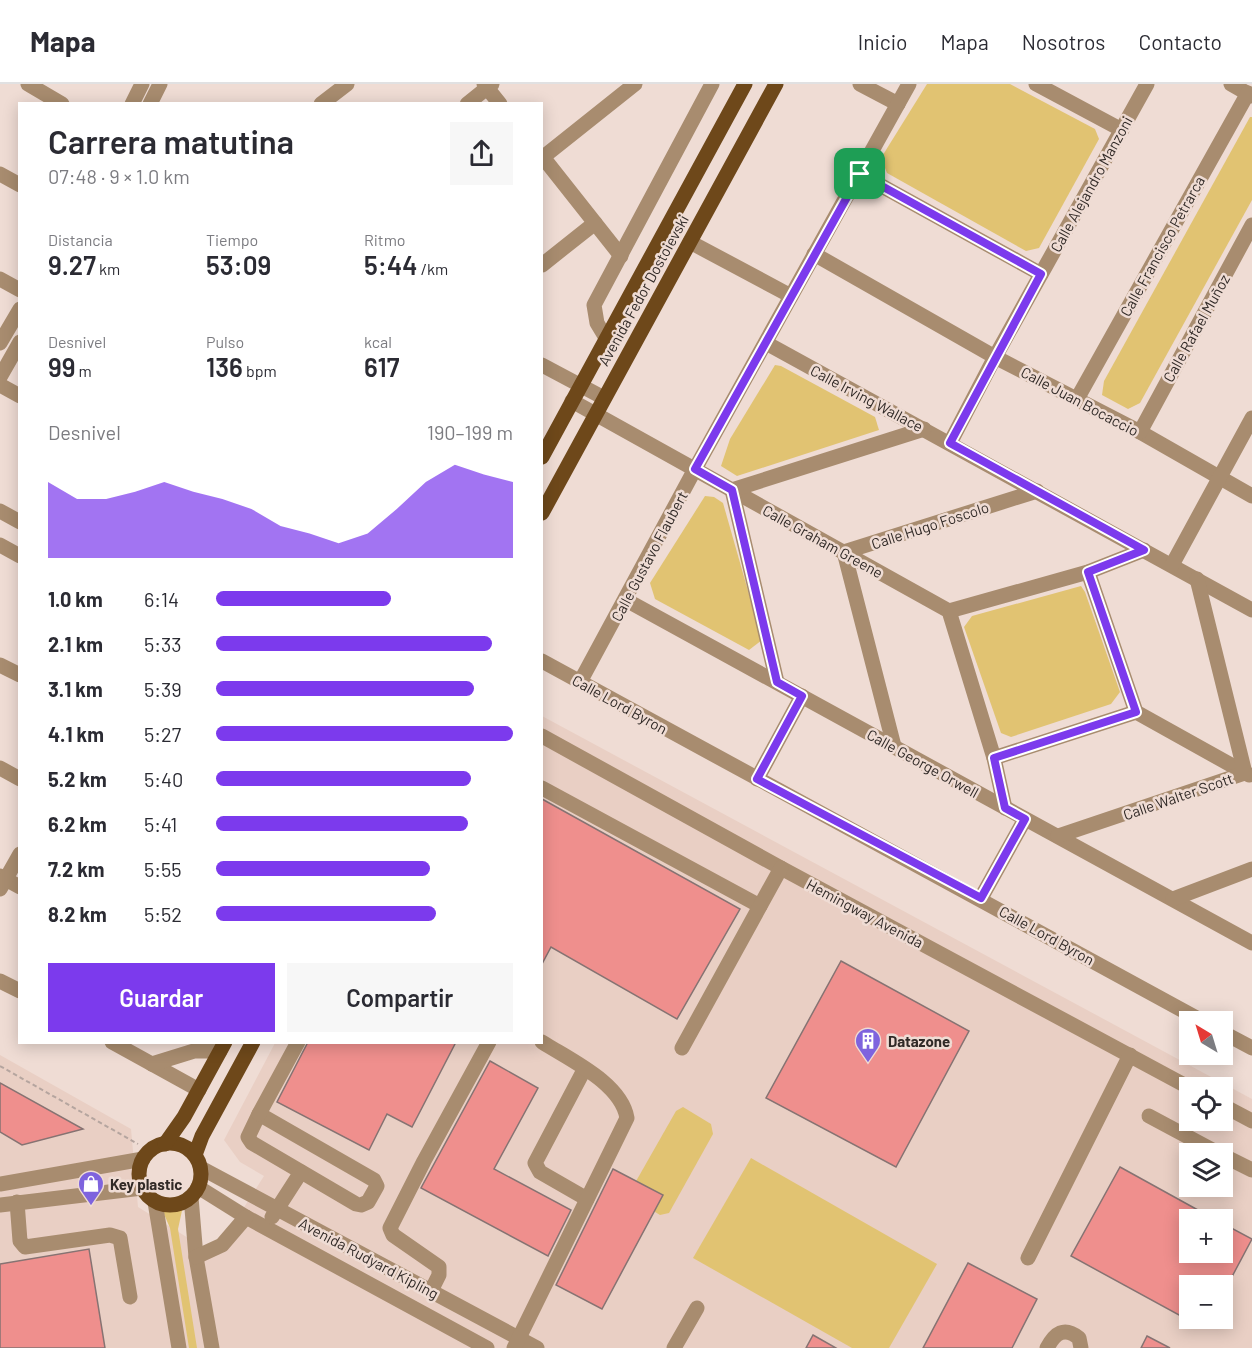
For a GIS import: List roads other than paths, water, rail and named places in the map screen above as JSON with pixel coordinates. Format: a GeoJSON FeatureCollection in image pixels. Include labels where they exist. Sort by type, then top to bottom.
{"type":"FeatureCollection","features":[{"type":"Feature","properties":{"kind":"main road","name":"Avenida Fedor Dostoievski"},"geometry":{"type":"LineString","coordinates":[[543,455],[745,84]]}},
{"type":"Feature","properties":{"kind":"main road","name":"Avenida Fedor Dostoievski"},"geometry":{"type":"LineString","coordinates":[[543,511],[776,84]]}},
{"type":"Feature","properties":{"kind":"main road"},"geometry":{"type":"LineString","coordinates":[[222,1047],[175,1131],[165,1144],[147,1155],[140,1168],[142,1188],[155,1202],[174,1205],[195,1192],[202,1136],[252,1044]]}},
{"type":"Feature","properties":{"kind":"main road"},"geometry":{"type":"LineString","coordinates":[[165,1144],[181,1145],[198,1162]]}},
{"type":"Feature","properties":{"kind":"street"},"geometry":{"type":"LineString","coordinates":[[28,84],[59,102]]}},
{"type":"Feature","properties":{"kind":"street"},"geometry":{"type":"LineString","coordinates":[[133,102],[142,84]]}},
{"type":"Feature","properties":{"kind":"street"},"geometry":{"type":"LineString","coordinates":[[151,102],[160,84]]}},
{"type":"Feature","properties":{"kind":"street"},"geometry":{"type":"LineString","coordinates":[[324,102],[347,84]]}},
{"type":"Feature","properties":{"kind":"street"},"geometry":{"type":"LineString","coordinates":[[543,156],[635,84]]}},
{"type":"Feature","properties":{"kind":"street"},"geometry":{"type":"LineString","coordinates":[[606,338],[597,323],[594,306],[712,84]]}},
{"type":"Feature","properties":{"kind":"street"},"geometry":{"type":"LineString","coordinates":[[860,84],[898,104]]}},
{"type":"Feature","properties":{"kind":"street","name":"Calle Gustavo Flaubert"},"geometry":{"type":"LineString","coordinates":[[580,682],[813,254],[909,84]]}},
{"type":"Feature","properties":{"kind":"street"},"geometry":{"type":"LineString","coordinates":[[1036,84],[1122,130]]}},
{"type":"Feature","properties":{"kind":"street","name":"Calle Alejandro Manzoni"},"geometry":{"type":"LineString","coordinates":[[950,443],[994,357],[1147,84]]}},
{"type":"Feature","properties":{"kind":"street"},"geometry":{"type":"LineString","coordinates":[[1231,84],[1250,94]]}},
{"type":"Feature","properties":{"kind":"street"},"geometry":{"type":"LineString","coordinates":[[469,102],[488,85],[499,102]]}},
{"type":"Feature","properties":{"kind":"street","name":"Calle Francisco Petrarca"},"geometry":{"type":"LineString","coordinates":[[1077,399],[1250,94]]}},
{"type":"Feature","properties":{"kind":"street"},"geometry":{"type":"LineString","coordinates":[[543,158],[621,256]]}},
{"type":"Feature","properties":{"kind":"street"},"geometry":{"type":"LineString","coordinates":[[0,174],[18,184]]}},
{"type":"Feature","properties":{"kind":"street"},"geometry":{"type":"LineString","coordinates":[[860,174],[1041,274]]}},
{"type":"Feature","properties":{"kind":"street"},"geometry":{"type":"LineString","coordinates":[[543,264],[595,223]]}},
{"type":"Feature","properties":{"kind":"street","name":"Calle Rafael Muñoz"},"geometry":{"type":"LineString","coordinates":[[1140,432],[1252,225]]}},
{"type":"Feature","properties":{"kind":"street"},"geometry":{"type":"LineString","coordinates":[[690,242],[791,296]]}},
{"type":"Feature","properties":{"kind":"street","name":"Calle Juan Bocaccio"},"geometry":{"type":"LineString","coordinates":[[813,254],[994,357],[1140,432],[1252,496]]}},
{"type":"Feature","properties":{"kind":"street"},"geometry":{"type":"LineString","coordinates":[[0,279],[18,289]]}},
{"type":"Feature","properties":{"kind":"street"},"geometry":{"type":"LineString","coordinates":[[0,343],[18,312]]}},
{"type":"Feature","properties":{"kind":"street","name":"Calle Irving Wallace"},"geometry":{"type":"LineString","coordinates":[[766,343],[1252,610]]}},
{"type":"Feature","properties":{"kind":"street"},"geometry":{"type":"LineString","coordinates":[[0,377],[18,346]]}},
{"type":"Feature","properties":{"kind":"street"},"geometry":{"type":"LineString","coordinates":[[543,366],[604,398]]}},
{"type":"Feature","properties":{"kind":"street"},"geometry":{"type":"LineString","coordinates":[[0,385],[18,395]]}},
{"type":"Feature","properties":{"kind":"street","name":"Calle Graham Greene"},"geometry":{"type":"LineString","coordinates":[[572,401],[949,611]]}},
{"type":"Feature","properties":{"kind":"street"},"geometry":{"type":"LineString","coordinates":[[1172,566],[1252,418]]}},
{"type":"Feature","properties":{"kind":"street"},"geometry":{"type":"LineString","coordinates":[[777,682],[732,490],[924,429]]}},
{"type":"Feature","properties":{"kind":"street","name":"Calle Hugo Foscolo"},"geometry":{"type":"LineString","coordinates":[[844,552],[1037,491]]}},
{"type":"Feature","properties":{"kind":"street"},"geometry":{"type":"LineString","coordinates":[[0,511],[18,521]]}},
{"type":"Feature","properties":{"kind":"street"},"geometry":{"type":"LineString","coordinates":[[0,545],[18,555]]}},
{"type":"Feature","properties":{"kind":"street"},"geometry":{"type":"LineString","coordinates":[[1005,808],[994,758],[949,611],[1088,572],[1144,550]]}},
{"type":"Feature","properties":{"kind":"street"},"geometry":{"type":"LineString","coordinates":[[844,552],[894,746]]}},
{"type":"Feature","properties":{"kind":"street"},"geometry":{"type":"LineString","coordinates":[[1088,572],[1136,712],[1248,775]]}},
{"type":"Feature","properties":{"kind":"street","name":"Calle Walter Scott"},"geometry":{"type":"LineString","coordinates":[[1058,836],[1248,775],[1197,579]]}},
{"type":"Feature","properties":{"kind":"street","name":"Calle George Orwell"},"geometry":{"type":"LineString","coordinates":[[626,600],[1252,943]]}},
{"type":"Feature","properties":{"kind":"street","name":"Calle Lord Byron"},"geometry":{"type":"LineString","coordinates":[[543,662],[981,898],[1184,1011]]}},
{"type":"Feature","properties":{"kind":"street"},"geometry":{"type":"LineString","coordinates":[[0,665],[18,674]]}},
{"type":"Feature","properties":{"kind":"street"},"geometry":{"type":"LineString","coordinates":[[757,779],[802,696]]}},
{"type":"Feature","properties":{"kind":"street"},"geometry":{"type":"LineString","coordinates":[[994,758],[1136,712]]}},
{"type":"Feature","properties":{"kind":"street","name":"Hemingway Avenida"},"geometry":{"type":"LineString","coordinates":[[543,740],[1179,1082]]}},
{"type":"Feature","properties":{"kind":"street"},"geometry":{"type":"LineString","coordinates":[[0,768],[18,778]]}},
{"type":"Feature","properties":{"kind":"street"},"geometry":{"type":"LineString","coordinates":[[543,789],[760,906]]}},
{"type":"Feature","properties":{"kind":"street"},"geometry":{"type":"LineString","coordinates":[[981,898],[1025,819]]}},
{"type":"Feature","properties":{"kind":"street"},"geometry":{"type":"LineString","coordinates":[[18,857],[2,881],[18,885]]}},
{"type":"Feature","properties":{"kind":"street"},"geometry":{"type":"LineString","coordinates":[[682,1048],[781,868]]}},
{"type":"Feature","properties":{"kind":"street"},"geometry":{"type":"LineString","coordinates":[[1173,899],[1252,868]]}},
{"type":"Feature","properties":{"kind":"street"},"geometry":{"type":"LineString","coordinates":[[0,981],[18,990]]}},
{"type":"Feature","properties":{"kind":"street"},"geometry":{"type":"LineString","coordinates":[[1233,1038],[1252,1048]]}},
{"type":"Feature","properties":{"kind":"street"},"geometry":{"type":"LineString","coordinates":[[516,1343],[627,1118],[618,1096],[606,1084],[543,1043]]}},
{"type":"Feature","properties":{"kind":"street"},"geometry":{"type":"LineString","coordinates":[[116,1044],[199,1090]]}},
{"type":"Feature","properties":{"kind":"street"},"geometry":{"type":"LineString","coordinates":[[259,1114],[374,1180],[376,1186],[368,1202],[361,1205],[248,1140],[259,1114],[297,1044]]}},
{"type":"Feature","properties":{"kind":"street"},"geometry":{"type":"LineString","coordinates":[[431,1291],[439,1275],[439,1267],[393,1236],[390,1228],[488,1044]]}},
{"type":"Feature","properties":{"kind":"street"},"geometry":{"type":"LineString","coordinates":[[152,1064],[187,1052],[222,1047]]}},
{"type":"Feature","properties":{"kind":"street"},"geometry":{"type":"LineString","coordinates":[[1028,1258],[1130,1055]]}},
{"type":"Feature","properties":{"kind":"street"},"geometry":{"type":"LineString","coordinates":[[584,1070],[535,1162],[540,1172],[588,1199]]}},
{"type":"Feature","properties":{"kind":"street"},"geometry":{"type":"LineString","coordinates":[[1233,1111],[1252,1121]]}},
{"type":"Feature","properties":{"kind":"street"},"geometry":{"type":"LineString","coordinates":[[1149,1116],[1200,1143]]}},
{"type":"Feature","properties":{"kind":"street"},"geometry":{"type":"LineString","coordinates":[[0,1184],[147,1155]]}},
{"type":"Feature","properties":{"kind":"street"},"geometry":{"type":"LineString","coordinates":[[1233,1160],[1252,1170]]}},
{"type":"Feature","properties":{"kind":"street","name":"Avenida Rudyard Kipling"},"geometry":{"type":"LineString","coordinates":[[198,1162],[276,1209],[431,1291],[516,1343],[537,1348]]}},
{"type":"Feature","properties":{"kind":"street"},"geometry":{"type":"LineString","coordinates":[[266,1228],[301,1172]]}},
{"type":"Feature","properties":{"kind":"street"},"geometry":{"type":"LineString","coordinates":[[0,1205],[142,1188]]}},
{"type":"Feature","properties":{"kind":"street"},"geometry":{"type":"LineString","coordinates":[[195,1192],[196,1257],[212,1348]]}},
{"type":"Feature","properties":{"kind":"street","name":"Avenida Rudyard Kipling"},"geometry":{"type":"LineString","coordinates":[[195,1192],[246,1217],[487,1348]]}},
{"type":"Feature","properties":{"kind":"street"},"geometry":{"type":"LineString","coordinates":[[17,1202],[20,1241],[26,1247],[110,1235],[120,1238],[130,1297]]}},
{"type":"Feature","properties":{"kind":"street"},"geometry":{"type":"LineString","coordinates":[[155,1202],[179,1348]]}},
{"type":"Feature","properties":{"kind":"street"},"geometry":{"type":"LineString","coordinates":[[196,1257],[222,1245],[246,1217]]}},
{"type":"Feature","properties":{"kind":"street"},"geometry":{"type":"LineString","coordinates":[[674,1348],[697,1308]]}},
{"type":"Feature","properties":{"kind":"street"},"geometry":{"type":"LineString","coordinates":[[1047,1348],[1056,1334],[1062,1332],[1074,1333],[1079,1338],[1081,1348]]}},
{"type":"Feature","properties":{"kind":"place","name":"Datazone"},"geometry":{"type":"Point","coordinates":[868,1064]}},
{"type":"Feature","properties":{"kind":"place","name":"Key plastic"},"geometry":{"type":"Point","coordinates":[91,1207]}}]}
